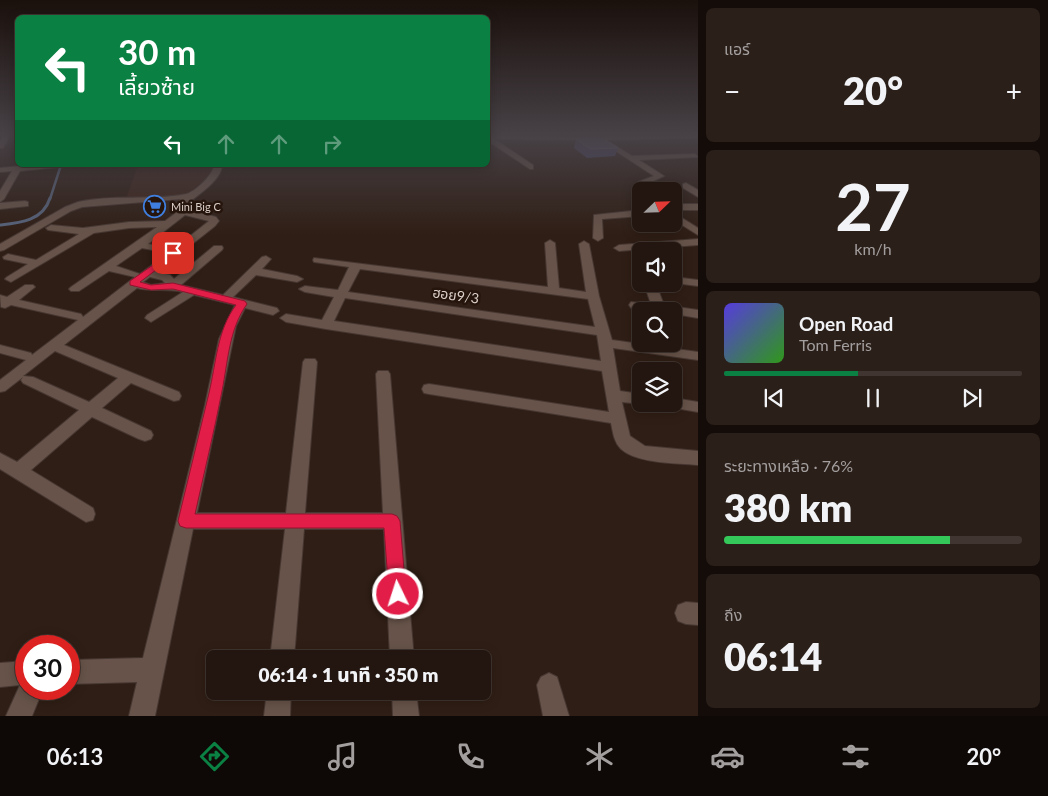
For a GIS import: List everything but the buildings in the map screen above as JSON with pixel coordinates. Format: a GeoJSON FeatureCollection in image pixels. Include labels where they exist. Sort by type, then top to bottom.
{"type":"FeatureCollection","features":[{"type":"Feature","properties":{"kind":"street"},"geometry":{"type":"LineString","coordinates":[[0,199],[15,168]]}},
{"type":"Feature","properties":{"kind":"street"},"geometry":{"type":"LineString","coordinates":[[0,387],[138,276],[214,222],[209,218],[178,210],[177,207],[214,177],[218,168]]}},
{"type":"Feature","properties":{"kind":"street"},"geometry":{"type":"LineString","coordinates":[[646,182],[660,176],[647,168]]}},
{"type":"Feature","properties":{"kind":"street"},"geometry":{"type":"LineString","coordinates":[[686,186],[698,194]]}},
{"type":"Feature","properties":{"kind":"street"},"geometry":{"type":"LineString","coordinates":[[0,248],[68,209],[81,204],[191,196]]}},
{"type":"Feature","properties":{"kind":"street"},"geometry":{"type":"LineString","coordinates":[[0,206],[25,204]]}},
{"type":"Feature","properties":{"kind":"street"},"geometry":{"type":"LineString","coordinates":[[682,207],[698,206]]}},
{"type":"Feature","properties":{"kind":"street"},"geometry":{"type":"LineString","coordinates":[[75,289],[140,245],[183,212]]}},
{"type":"Feature","properties":{"kind":"street"},"geometry":{"type":"LineString","coordinates":[[598,238],[597,217],[632,214]]}},
{"type":"Feature","properties":{"kind":"street"},"geometry":{"type":"LineString","coordinates":[[682,221],[698,232]]}},
{"type":"Feature","properties":{"kind":"street"},"geometry":{"type":"LineString","coordinates":[[51,228],[71,231],[129,225],[168,224]]}},
{"type":"Feature","properties":{"kind":"street"},"geometry":{"type":"LineString","coordinates":[[11,279],[92,230]]}},
{"type":"Feature","properties":{"kind":"street"},"geometry":{"type":"LineString","coordinates":[[619,248],[698,242]]}},
{"type":"Feature","properties":{"kind":"street"},"geometry":{"type":"LineString","coordinates":[[550,243],[554,292]]}},
{"type":"Feature","properties":{"kind":"street"},"geometry":{"type":"LineString","coordinates":[[584,244],[593,296],[605,337],[608,368],[622,438],[630,448],[636,451],[698,458]]}},
{"type":"Feature","properties":{"kind":"street"},"geometry":{"type":"LineString","coordinates":[[140,245],[166,250]]}},
{"type":"Feature","properties":{"kind":"street"},"geometry":{"type":"LineString","coordinates":[[173,286],[218,248]]}},
{"type":"Feature","properties":{"kind":"street"},"geometry":{"type":"LineString","coordinates":[[8,257],[37,263]]}},
{"type":"Feature","properties":{"kind":"street"},"geometry":{"type":"LineString","coordinates":[[233,301],[254,271],[266,259]]}},
{"type":"Feature","properties":{"kind":"street"},"geometry":{"type":"LineString","coordinates":[[318,260],[593,296]]}},
{"type":"Feature","properties":{"kind":"street"},"geometry":{"type":"LineString","coordinates":[[326,325],[356,265]]}},
{"type":"Feature","properties":{"kind":"street"},"geometry":{"type":"LineString","coordinates":[[107,267],[138,276],[166,277],[173,286]]}},
{"type":"Feature","properties":{"kind":"street","name":"ฮอย9/3"},"geometry":{"type":"LineString","coordinates":[[254,271],[340,294],[605,337],[698,356]]}},
{"type":"Feature","properties":{"kind":"street"},"geometry":{"type":"LineString","coordinates":[[138,276],[151,288],[173,286],[273,311]]}},
{"type":"Feature","properties":{"kind":"street"},"geometry":{"type":"LineString","coordinates":[[682,281],[698,283]]}},
{"type":"Feature","properties":{"kind":"street"},"geometry":{"type":"LineString","coordinates":[[3,302],[28,287]]}},
{"type":"Feature","properties":{"kind":"street"},"geometry":{"type":"LineString","coordinates":[[151,318],[192,291]]}},
{"type":"Feature","properties":{"kind":"street"},"geometry":{"type":"LineString","coordinates":[[142,716],[216,391],[226,338],[236,312],[233,301]]}},
{"type":"Feature","properties":{"kind":"street"},"geometry":{"type":"LineString","coordinates":[[3,302],[77,317]]}},
{"type":"Feature","properties":{"kind":"street"},"geometry":{"type":"LineString","coordinates":[[682,312],[698,314]]}},
{"type":"Feature","properties":{"kind":"street"},"geometry":{"type":"LineString","coordinates":[[286,318],[608,368]]}},
{"type":"Feature","properties":{"kind":"street"},"geometry":{"type":"LineString","coordinates":[[52,345],[174,396]]}},
{"type":"Feature","properties":{"kind":"street"},"geometry":{"type":"LineString","coordinates":[[0,349],[26,356]]}},
{"type":"Feature","properties":{"kind":"street"},"geometry":{"type":"LineString","coordinates":[[283,650],[310,362]]}},
{"type":"Feature","properties":{"kind":"street"},"geometry":{"type":"LineString","coordinates":[[383,374],[401,650]]}},
{"type":"Feature","properties":{"kind":"street"},"geometry":{"type":"LineString","coordinates":[[18,471],[129,377]]}},
{"type":"Feature","properties":{"kind":"street"},"geometry":{"type":"LineString","coordinates":[[28,380],[145,435]]}},
{"type":"Feature","properties":{"kind":"street"},"geometry":{"type":"LineString","coordinates":[[429,389],[619,419]]}},
{"type":"Feature","properties":{"kind":"street"},"geometry":{"type":"LineString","coordinates":[[613,395],[632,398]]}},
{"type":"Feature","properties":{"kind":"street"},"geometry":{"type":"LineString","coordinates":[[682,404],[698,407]]}},
{"type":"Feature","properties":{"kind":"street"},"geometry":{"type":"LineString","coordinates":[[0,460],[86,514]]}},
{"type":"Feature","properties":{"kind":"street"},"geometry":{"type":"LineString","coordinates":[[186,521],[392,521]]}},
{"type":"Feature","properties":{"kind":"street"},"geometry":{"type":"LineString","coordinates":[[80,672],[152,670]]}},
{"type":"Feature","properties":{"kind":"street"},"geometry":{"type":"LineString","coordinates":[[0,675],[15,674]]}},
{"type":"Feature","properties":{"kind":"street"},"geometry":{"type":"LineString","coordinates":[[549,685],[556,716]]}},
{"type":"Feature","properties":{"kind":"street"},"geometry":{"type":"LineString","coordinates":[[19,716],[26,700]]}},
{"type":"Feature","properties":{"kind":"street"},"geometry":{"type":"LineString","coordinates":[[277,716],[278,700]]}},
{"type":"Feature","properties":{"kind":"street"},"geometry":{"type":"LineString","coordinates":[[405,700],[406,716]]}},
{"type":"Feature","properties":{"kind":"shaded area"},"geometry":{"type":"Polygon","coordinates":[[[137,168],[212,168],[211,175],[188,194],[126,199],[137,168]]]}},
{"type":"Feature","properties":{"kind":"waterway"},"geometry":{"type":"LineString","coordinates":[[50,199],[60,168]]}},
{"type":"Feature","properties":{"kind":"waterway"},"geometry":{"type":"LineString","coordinates":[[0,225],[23,222],[36,216],[47,206],[50,198]]}},
{"type":"Feature","properties":{"kind":"place","name":"Mini Big C"},"geometry":{"type":"Point","coordinates":[155,206]}},
{"type":"Feature","properties":{"kind":"route"},"geometry":{"type":"LineString","coordinates":[[173,253],[133,283],[151,288],[173,286],[242,304],[236,312],[226,338],[216,391],[186,521],[392,521],[398,594]]}}]}
